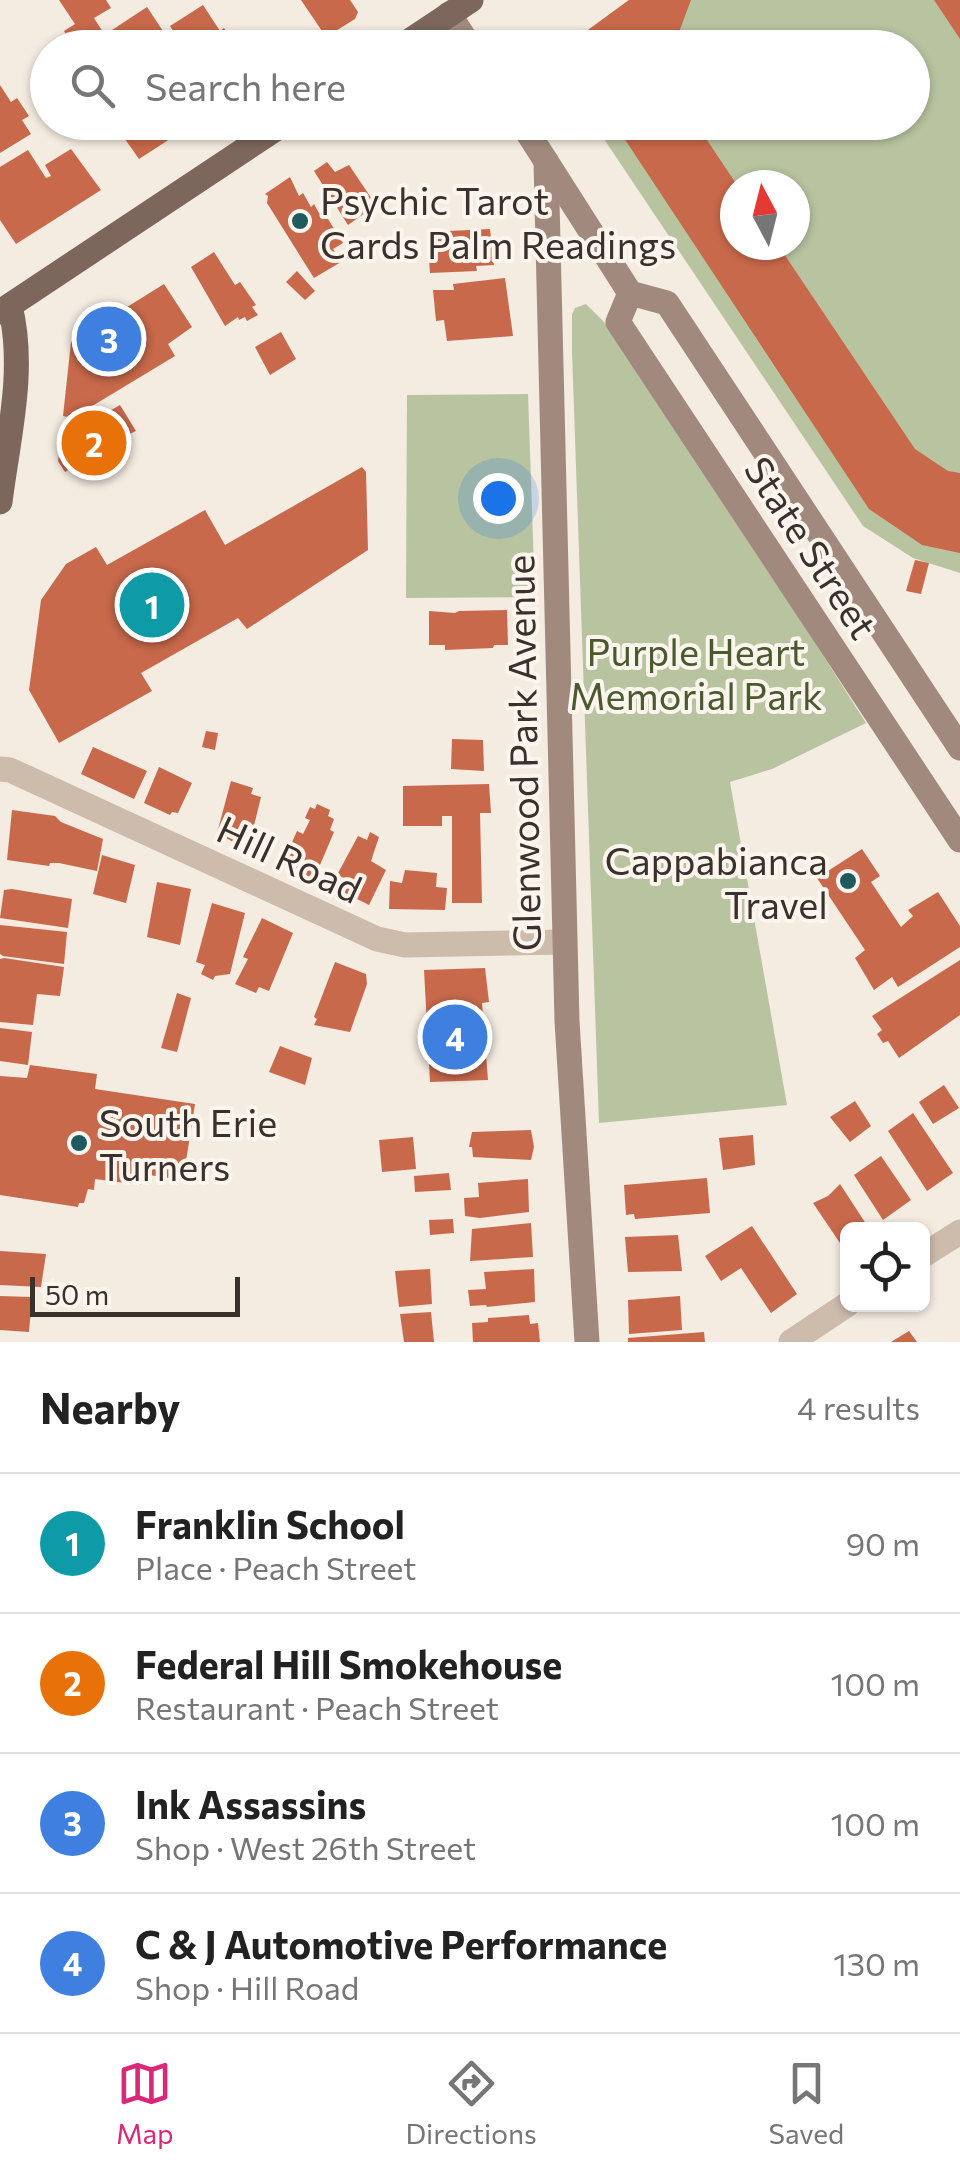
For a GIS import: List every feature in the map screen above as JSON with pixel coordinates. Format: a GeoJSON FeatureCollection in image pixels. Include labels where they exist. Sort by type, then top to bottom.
{"type":"FeatureCollection","features":[{"type":"Feature","properties":{"kind":"main road"},"geometry":{"type":"LineString","coordinates":[[422,30],[453,5]]}},
{"type":"Feature","properties":{"kind":"main road"},"geometry":{"type":"LineString","coordinates":[[0,502],[18,354],[3,303],[258,140]]}},
{"type":"Feature","properties":{"kind":"street"},"geometry":{"type":"LineString","coordinates":[[453,5],[463,30]]}},
{"type":"Feature","properties":{"kind":"street"},"geometry":{"type":"LineString","coordinates":[[533,140],[630,292]]}},
{"type":"Feature","properties":{"kind":"street","name":"Glenwood Park Avenue"},"geometry":{"type":"LineString","coordinates":[[546,161],[564,942],[587,1342]]}},
{"type":"Feature","properties":{"kind":"street","name":"State Street"},"geometry":{"type":"LineString","coordinates":[[960,748],[668,303],[630,292],[618,322],[960,840]]}},
{"type":"Feature","properties":{"kind":"street","name":"Hill Road"},"geometry":{"type":"LineString","coordinates":[[0,769],[14,772],[376,939],[399,944],[564,942]]}},
{"type":"Feature","properties":{"kind":"street"},"geometry":{"type":"LineString","coordinates":[[930,1251],[960,1232]]}},
{"type":"Feature","properties":{"kind":"street"},"geometry":{"type":"LineString","coordinates":[[791,1342],[840,1309]]}},
{"type":"Feature","properties":{"kind":"green space"},"geometry":{"type":"Polygon","coordinates":[[[629,0],[960,0],[960,573],[913,558],[863,526],[605,140],[930,140],[930,30],[588,30],[629,0]]]}},
{"type":"Feature","properties":{"kind":"green space","name":"Purple Heart Memorial Park"},"geometry":{"type":"Polygon","coordinates":[[[586,304],[612,330],[866,723],[772,769],[730,782],[787,1105],[599,1123],[572,352],[572,314],[575,308],[586,304]]]}},
{"type":"Feature","properties":{"kind":"green space"},"geometry":{"type":"Polygon","coordinates":[[[528,394],[535,597],[406,598],[407,395],[528,394]]]}},
{"type":"Feature","properties":{"kind":"building"},"geometry":{"type":"Polygon","coordinates":[[[59,0],[106,0],[111,8],[94,18],[102,30],[66,30],[75,24],[59,0]]]}},
{"type":"Feature","properties":{"kind":"building"},"geometry":{"type":"Polygon","coordinates":[[[301,0],[350,0],[358,12],[355,19],[337,30],[321,30],[301,0]]]}},
{"type":"Feature","properties":{"kind":"building"},"geometry":{"type":"Polygon","coordinates":[[[629,0],[691,0],[680,30],[588,30],[629,0]]]}},
{"type":"Feature","properties":{"kind":"building"},"geometry":{"type":"Polygon","coordinates":[[[934,0],[960,0],[960,39],[934,0]]]}},
{"type":"Feature","properties":{"kind":"building"},"geometry":{"type":"Polygon","coordinates":[[[203,5],[219,30],[172,30],[170,26],[203,5]]]}},
{"type":"Feature","properties":{"kind":"building"},"geometry":{"type":"Polygon","coordinates":[[[147,7],[162,30],[112,30],[147,7]]]}},
{"type":"Feature","properties":{"kind":"building"},"geometry":{"type":"Polygon","coordinates":[[[0,85],[11,102],[17,98],[29,116],[22,120],[30,135],[0,153],[0,85]]]}},
{"type":"Feature","properties":{"kind":"building"},"geometry":{"type":"Polygon","coordinates":[[[126,140],[168,140],[139,159],[126,140]]]}},
{"type":"Feature","properties":{"kind":"building"},"geometry":{"type":"Polygon","coordinates":[[[625,140],[707,140],[727,170],[720,170],[720,260],[788,260],[915,449],[948,471],[960,473],[960,553],[922,545],[869,509],[625,140]]]}},
{"type":"Feature","properties":{"kind":"building"},"geometry":{"type":"Polygon","coordinates":[[[71,149],[101,190],[16,244],[0,220],[0,167],[28,150],[46,178],[51,176],[45,165],[71,149]]]}},
{"type":"Feature","properties":{"kind":"building"},"geometry":{"type":"Polygon","coordinates":[[[327,162],[335,172],[349,165],[376,205],[348,225],[314,171],[327,162]]]}},
{"type":"Feature","properties":{"kind":"building"},"geometry":{"type":"Polygon","coordinates":[[[290,177],[299,196],[303,193],[311,207],[314,204],[319,213],[323,211],[343,243],[333,249],[341,262],[314,278],[267,203],[265,194],[290,177]]]}},
{"type":"Feature","properties":{"kind":"building"},"geometry":{"type":"Polygon","coordinates":[[[490,229],[494,265],[476,266],[477,271],[430,273],[427,232],[490,229]]]}},
{"type":"Feature","properties":{"kind":"building"},"geometry":{"type":"Polygon","coordinates":[[[214,252],[235,285],[240,282],[256,305],[252,307],[258,315],[247,321],[238,317],[225,326],[191,267],[214,252]]]}},
{"type":"Feature","properties":{"kind":"building"},"geometry":{"type":"Polygon","coordinates":[[[297,271],[315,291],[305,300],[286,282],[297,271]]]}},
{"type":"Feature","properties":{"kind":"building"},"geometry":{"type":"Polygon","coordinates":[[[505,278],[513,336],[447,341],[444,320],[436,321],[433,290],[454,290],[453,284],[505,278]]]}},
{"type":"Feature","properties":{"kind":"building"},"geometry":{"type":"Polygon","coordinates":[[[164,284],[192,327],[168,344],[175,356],[79,414],[77,419],[63,416],[71,342],[164,284]]]}},
{"type":"Feature","properties":{"kind":"building"},"geometry":{"type":"Polygon","coordinates":[[[281,332],[296,359],[270,375],[255,347],[281,332]]]}},
{"type":"Feature","properties":{"kind":"building"},"geometry":{"type":"Polygon","coordinates":[[[120,405],[136,431],[123,437],[129,448],[112,458],[106,448],[65,472],[58,461],[62,438],[120,405]]]}},
{"type":"Feature","properties":{"kind":"building"},"geometry":{"type":"Polygon","coordinates":[[[362,467],[366,472],[368,550],[247,629],[238,618],[141,673],[152,691],[59,743],[29,690],[41,600],[66,564],[96,547],[107,565],[205,510],[225,545],[362,467]]]}},
{"type":"Feature","properties":{"kind":"building"},"geometry":{"type":"Polygon","coordinates":[[[915,560],[929,563],[921,594],[906,591],[915,560]]]}},
{"type":"Feature","properties":{"kind":"building"},"geometry":{"type":"Polygon","coordinates":[[[507,610],[508,645],[445,650],[445,645],[429,645],[429,611],[507,610]]]}},
{"type":"Feature","properties":{"kind":"building"},"geometry":{"type":"Polygon","coordinates":[[[206,731],[218,733],[215,750],[202,747],[206,731]]]}},
{"type":"Feature","properties":{"kind":"building"},"geometry":{"type":"Polygon","coordinates":[[[452,739],[483,740],[484,771],[451,769],[452,739]]]}},
{"type":"Feature","properties":{"kind":"building"},"geometry":{"type":"Polygon","coordinates":[[[93,747],[147,771],[134,799],[81,774],[93,747]]]}},
{"type":"Feature","properties":{"kind":"building"},"geometry":{"type":"Polygon","coordinates":[[[159,767],[192,783],[178,813],[170,815],[144,803],[159,767]]]}},
{"type":"Feature","properties":{"kind":"building"},"geometry":{"type":"Polygon","coordinates":[[[231,781],[253,788],[251,794],[261,797],[251,838],[241,835],[235,843],[217,833],[231,781]]]}},
{"type":"Feature","properties":{"kind":"building"},"geometry":{"type":"Polygon","coordinates":[[[489,784],[491,813],[480,813],[482,903],[452,903],[452,816],[442,816],[442,826],[403,826],[403,786],[489,784]]]}},
{"type":"Feature","properties":{"kind":"building"},"geometry":{"type":"Polygon","coordinates":[[[317,804],[330,810],[328,816],[334,819],[330,830],[334,832],[314,879],[288,867],[291,861],[285,858],[297,831],[303,834],[310,820],[305,818],[310,807],[315,809],[317,804]]]}},
{"type":"Feature","properties":{"kind":"building"},"geometry":{"type":"Polygon","coordinates":[[[12,810],[55,816],[103,839],[97,871],[59,863],[49,866],[7,860],[12,810]]]}},
{"type":"Feature","properties":{"kind":"building"},"geometry":{"type":"Polygon","coordinates":[[[370,832],[379,837],[371,861],[386,870],[369,905],[339,890],[344,878],[337,875],[358,836],[367,840],[370,832]]]}},
{"type":"Feature","properties":{"kind":"building"},"geometry":{"type":"Polygon","coordinates":[[[862,849],[880,876],[871,882],[901,927],[913,916],[908,910],[938,892],[960,926],[960,947],[898,987],[892,977],[874,990],[855,958],[865,950],[817,878],[862,849]]]}},
{"type":"Feature","properties":{"kind":"building"},"geometry":{"type":"Polygon","coordinates":[[[102,855],[135,865],[126,903],[93,894],[102,855]]]}},
{"type":"Feature","properties":{"kind":"building"},"geometry":{"type":"Polygon","coordinates":[[[405,870],[437,873],[436,887],[447,888],[445,910],[389,909],[390,881],[402,883],[405,870]]]}},
{"type":"Feature","properties":{"kind":"building"},"geometry":{"type":"Polygon","coordinates":[[[157,882],[191,889],[180,945],[147,937],[157,882]]]}},
{"type":"Feature","properties":{"kind":"building"},"geometry":{"type":"Polygon","coordinates":[[[4,890],[72,899],[68,928],[0,918],[4,890]]]}},
{"type":"Feature","properties":{"kind":"building"},"geometry":{"type":"Polygon","coordinates":[[[212,903],[245,913],[230,974],[215,976],[213,980],[201,974],[205,965],[196,962],[212,903]]]}},
{"type":"Feature","properties":{"kind":"building"},"geometry":{"type":"Polygon","coordinates":[[[262,918],[293,933],[269,991],[259,987],[256,993],[235,984],[262,918]]]}},
{"type":"Feature","properties":{"kind":"building"},"geometry":{"type":"Polygon","coordinates":[[[0,925],[67,932],[64,964],[3,956],[0,925]]]}},
{"type":"Feature","properties":{"kind":"building"},"geometry":{"type":"Polygon","coordinates":[[[0,959],[64,967],[60,996],[37,994],[33,1025],[0,1022],[0,959]]]}},
{"type":"Feature","properties":{"kind":"building"},"geometry":{"type":"Polygon","coordinates":[[[960,960],[960,1015],[899,1058],[888,1041],[883,1043],[877,1034],[882,1030],[872,1016],[960,960]]]}},
{"type":"Feature","properties":{"kind":"building"},"geometry":{"type":"Polygon","coordinates":[[[335,962],[366,974],[367,984],[350,1032],[314,1025],[335,962]]]}},
{"type":"Feature","properties":{"kind":"building"},"geometry":{"type":"Polygon","coordinates":[[[485,968],[489,1002],[482,1003],[488,1080],[430,1082],[424,970],[485,968]]]}},
{"type":"Feature","properties":{"kind":"building"},"geometry":{"type":"Polygon","coordinates":[[[177,993],[191,998],[177,1052],[161,1048],[177,993]]]}},
{"type":"Feature","properties":{"kind":"building"},"geometry":{"type":"Polygon","coordinates":[[[0,1028],[32,1032],[28,1065],[0,1061],[0,1028]]]}},
{"type":"Feature","properties":{"kind":"building"},"geometry":{"type":"Polygon","coordinates":[[[280,1046],[312,1058],[305,1085],[269,1072],[280,1046]]]}},
{"type":"Feature","properties":{"kind":"building"},"geometry":{"type":"Polygon","coordinates":[[[30,1065],[97,1074],[95,1089],[195,1104],[183,1180],[142,1174],[141,1185],[95,1179],[94,1190],[88,1189],[84,1203],[78,1207],[0,1195],[0,1076],[27,1078],[30,1065]]]}},
{"type":"Feature","properties":{"kind":"building"},"geometry":{"type":"Polygon","coordinates":[[[944,1085],[959,1108],[933,1124],[919,1102],[944,1085]]]}},
{"type":"Feature","properties":{"kind":"building"},"geometry":{"type":"Polygon","coordinates":[[[855,1101],[871,1126],[850,1142],[830,1117],[855,1101]]]}},
{"type":"Feature","properties":{"kind":"building"},"geometry":{"type":"Polygon","coordinates":[[[913,1113],[953,1173],[927,1191],[888,1131],[913,1113]]]}},
{"type":"Feature","properties":{"kind":"building"},"geometry":{"type":"Polygon","coordinates":[[[531,1130],[531,1160],[473,1157],[469,1147],[472,1132],[531,1130]]]}},
{"type":"Feature","properties":{"kind":"building"},"geometry":{"type":"Polygon","coordinates":[[[753,1135],[755,1165],[723,1170],[719,1138],[753,1135]]]}},
{"type":"Feature","properties":{"kind":"building"},"geometry":{"type":"Polygon","coordinates":[[[413,1137],[416,1169],[382,1172],[379,1140],[413,1137]]]}},
{"type":"Feature","properties":{"kind":"building"},"geometry":{"type":"Polygon","coordinates":[[[881,1156],[911,1200],[883,1220],[854,1175],[881,1156]]]}},
{"type":"Feature","properties":{"kind":"building"},"geometry":{"type":"Polygon","coordinates":[[[449,1173],[451,1190],[415,1192],[414,1176],[449,1173]]]}},
{"type":"Feature","properties":{"kind":"building"},"geometry":{"type":"Polygon","coordinates":[[[707,1178],[710,1213],[635,1219],[634,1214],[626,1215],[624,1185],[707,1178]]]}},
{"type":"Feature","properties":{"kind":"building"},"geometry":{"type":"Polygon","coordinates":[[[528,1179],[529,1212],[465,1216],[464,1198],[479,1197],[478,1183],[528,1179]]]}},
{"type":"Feature","properties":{"kind":"building"},"geometry":{"type":"Polygon","coordinates":[[[840,1184],[865,1222],[840,1222],[840,1243],[813,1203],[840,1184]]]}},
{"type":"Feature","properties":{"kind":"building"},"geometry":{"type":"Polygon","coordinates":[[[453,1219],[454,1233],[430,1235],[429,1220],[453,1219]]]}},
{"type":"Feature","properties":{"kind":"building"},"geometry":{"type":"Polygon","coordinates":[[[531,1223],[533,1257],[470,1261],[472,1229],[531,1223]]]}},
{"type":"Feature","properties":{"kind":"building"},"geometry":{"type":"Polygon","coordinates":[[[752,1226],[797,1294],[771,1313],[741,1268],[721,1281],[705,1256],[752,1226]]]}},
{"type":"Feature","properties":{"kind":"building"},"geometry":{"type":"Polygon","coordinates":[[[678,1235],[682,1271],[628,1272],[625,1237],[678,1235]]]}},
{"type":"Feature","properties":{"kind":"building"},"geometry":{"type":"Polygon","coordinates":[[[0,1251],[46,1254],[41,1287],[0,1285],[0,1251]]]}},
{"type":"Feature","properties":{"kind":"building"},"geometry":{"type":"Polygon","coordinates":[[[430,1269],[432,1304],[399,1307],[395,1271],[430,1269]]]}},
{"type":"Feature","properties":{"kind":"building"},"geometry":{"type":"Polygon","coordinates":[[[534,1269],[535,1302],[470,1306],[468,1290],[486,1289],[484,1272],[534,1269]]]}},
{"type":"Feature","properties":{"kind":"building"},"geometry":{"type":"Polygon","coordinates":[[[0,1296],[32,1297],[29,1332],[0,1330],[0,1296]]]}},
{"type":"Feature","properties":{"kind":"building"},"geometry":{"type":"Polygon","coordinates":[[[680,1296],[682,1330],[629,1334],[628,1300],[680,1296]]]}},
{"type":"Feature","properties":{"kind":"building"},"geometry":{"type":"Polygon","coordinates":[[[431,1312],[434,1342],[404,1342],[400,1314],[431,1312]]]}},
{"type":"Feature","properties":{"kind":"building"},"geometry":{"type":"Polygon","coordinates":[[[529,1315],[530,1324],[538,1323],[540,1342],[473,1342],[472,1323],[529,1315]]]}},
{"type":"Feature","properties":{"kind":"building"},"geometry":{"type":"Polygon","coordinates":[[[909,1331],[917,1342],[891,1342],[909,1331]]]}},
{"type":"Feature","properties":{"kind":"building"},"geometry":{"type":"Polygon","coordinates":[[[704,1332],[705,1342],[628,1342],[628,1338],[704,1332]]]}},
{"type":"Feature","properties":{"kind":"place","name":"Psychic Tarot Cards Palm Readings"},"geometry":{"type":"Point","coordinates":[300,221]}},
{"type":"Feature","properties":{"kind":"place","name":"Ink Assassins"},"geometry":{"type":"Point","coordinates":[109,339]}},
{"type":"Feature","properties":{"kind":"place","name":"Federal Hill Smokehouse"},"geometry":{"type":"Point","coordinates":[94,443]}},
{"type":"Feature","properties":{"kind":"place","name":"Franklin School"},"geometry":{"type":"Point","coordinates":[152,605]}},
{"type":"Feature","properties":{"kind":"place","name":"Cappabianca Travel"},"geometry":{"type":"Point","coordinates":[848,881]}},
{"type":"Feature","properties":{"kind":"place","name":"C & J Automotive Performance"},"geometry":{"type":"Point","coordinates":[455,1037]}},
{"type":"Feature","properties":{"kind":"place","name":"South Erie Turners"},"geometry":{"type":"Point","coordinates":[79,1143]}}]}
